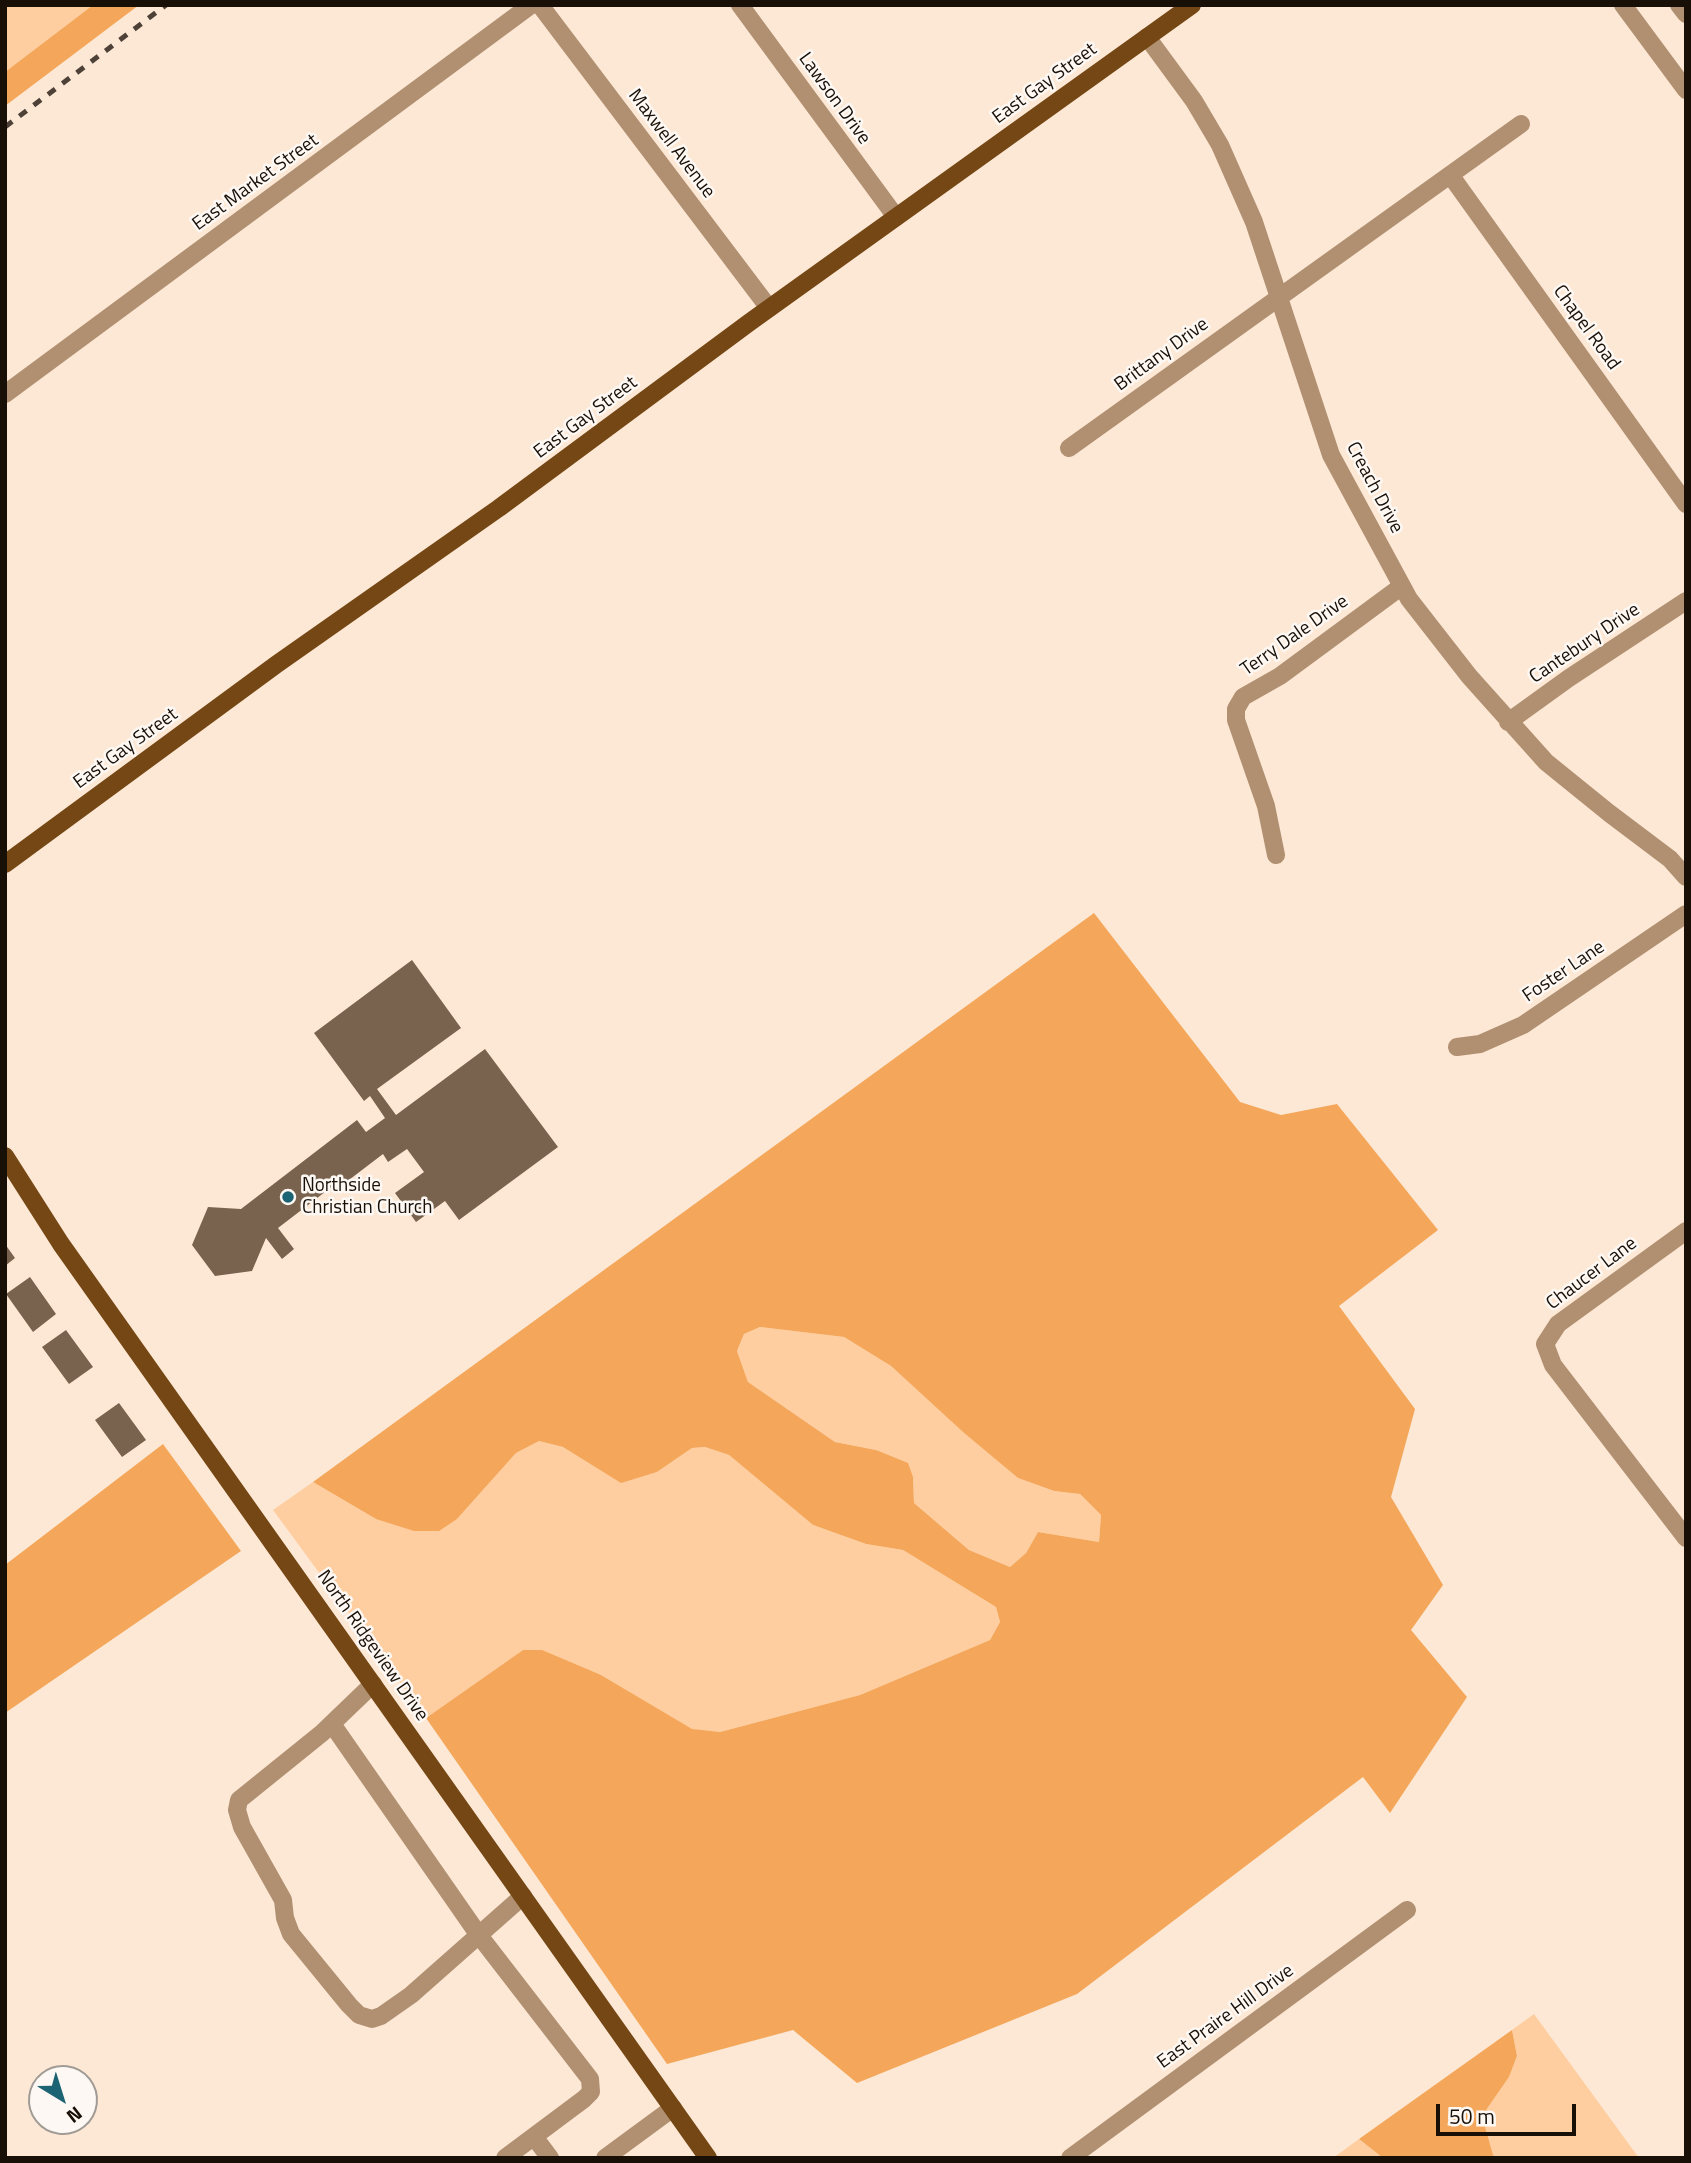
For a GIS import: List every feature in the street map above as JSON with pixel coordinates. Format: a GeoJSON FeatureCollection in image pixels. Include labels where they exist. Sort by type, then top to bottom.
{"type":"FeatureCollection","features":[{"type":"Feature","properties":{"kind":"main road","name":"East Gay Street"},"geometry":{"type":"LineString","coordinates":[[5,864],[277,664],[499,508],[769,309],[1192,5]]}},
{"type":"Feature","properties":{"kind":"main road","name":"North Ridgeview Drive"},"geometry":{"type":"LineString","coordinates":[[5,1156],[61,1244],[708,2158]]}},
{"type":"Feature","properties":{"kind":"street","name":"East Market Street"},"geometry":{"type":"LineString","coordinates":[[5,394],[531,5]]}},
{"type":"Feature","properties":{"kind":"street","name":"Maxwell Avenue"},"geometry":{"type":"LineString","coordinates":[[540,5],[769,309]]}},
{"type":"Feature","properties":{"kind":"street","name":"Lawson Drive"},"geometry":{"type":"LineString","coordinates":[[740,5],[896,217]]}},
{"type":"Feature","properties":{"kind":"street"},"geometry":{"type":"LineString","coordinates":[[1623,5],[1686,90]]}},
{"type":"Feature","properties":{"kind":"street"},"geometry":{"type":"LineString","coordinates":[[1679,5],[1686,14]]}},
{"type":"Feature","properties":{"kind":"street","name":"Creach Drive"},"geometry":{"type":"LineString","coordinates":[[1147,37],[1194,101],[1220,145],[1254,222],[1331,455],[1409,599],[1469,676],[1546,762],[1609,814],[1670,859],[1686,877]]}},
{"type":"Feature","properties":{"kind":"street"},"geometry":{"type":"LineString","coordinates":[[1279,297],[1521,124]]}},
{"type":"Feature","properties":{"kind":"street","name":"Chapel Road"},"geometry":{"type":"LineString","coordinates":[[1451,176],[1686,504]]}},
{"type":"Feature","properties":{"kind":"street","name":"Brittany Drive"},"geometry":{"type":"LineString","coordinates":[[1069,448],[1279,297]]}},
{"type":"Feature","properties":{"kind":"street","name":"Terry Dale Drive"},"geometry":{"type":"LineString","coordinates":[[1276,855],[1266,806],[1236,720],[1236,709],[1243,697],[1280,676],[1402,586]]}},
{"type":"Feature","properties":{"kind":"street","name":"Cantebury Drive"},"geometry":{"type":"LineString","coordinates":[[1508,722],[1686,601]]}},
{"type":"Feature","properties":{"kind":"street","name":"Foster Lane"},"geometry":{"type":"LineString","coordinates":[[1457,1047],[1480,1044],[1523,1025],[1686,914]]}},
{"type":"Feature","properties":{"kind":"street","name":"Chaucer Lane"},"geometry":{"type":"LineString","coordinates":[[1686,1231],[1558,1324],[1545,1344],[1553,1365],[1686,1538]]}},
{"type":"Feature","properties":{"kind":"street"},"geometry":{"type":"LineString","coordinates":[[373,1684],[299,1754],[239,1800],[237,1810],[242,1827],[283,1900],[285,1918],[291,1934],[349,2005],[359,2015],[372,2018],[381,2016],[411,1995],[523,1896]]}},
{"type":"Feature","properties":{"kind":"street"},"geometry":{"type":"LineString","coordinates":[[332,1724],[478,1934],[590,2079],[591,2092],[584,2099],[505,2158]]}},
{"type":"Feature","properties":{"kind":"street","name":"East Praire Hill Drive"},"geometry":{"type":"LineString","coordinates":[[1070,2158],[1407,1910]]}},
{"type":"Feature","properties":{"kind":"street"},"geometry":{"type":"LineString","coordinates":[[605,2158],[673,2108]]}},
{"type":"Feature","properties":{"kind":"street"},"geometry":{"type":"LineString","coordinates":[[535,2138],[550,2158]]}},
{"type":"Feature","properties":{"kind":"shaded area"},"geometry":{"type":"Polygon","coordinates":[[[5,5],[93,5],[5,72],[5,5]]]}},
{"type":"Feature","properties":{"kind":"shaded area"},"geometry":{"type":"Polygon","coordinates":[[[93,5],[139,5],[5,106],[5,72],[93,5]]]}},
{"type":"Feature","properties":{"kind":"shaded area"},"geometry":{"type":"Polygon","coordinates":[[[1094,913],[1240,1102],[1281,1115],[1337,1104],[1438,1230],[1339,1306],[1415,1409],[1391,1497],[1443,1585],[1411,1630],[1467,1697],[1390,1813],[1363,1777],[1077,1994],[857,2083],[793,2030],[667,2064],[426,1718],[523,1650],[542,1650],[601,1675],[692,1729],[720,1732],[860,1695],[990,1640],[1000,1622],[996,1607],[903,1550],[866,1544],[813,1525],[729,1455],[705,1447],[692,1448],[657,1472],[621,1483],[563,1447],[539,1441],[516,1453],[457,1519],[439,1531],[414,1531],[376,1519],[313,1482],[1094,913]],[[760,1327],[744,1334],[737,1351],[748,1382],[835,1442],[876,1450],[908,1463],[913,1477],[914,1503],[969,1550],[1010,1567],[1026,1553],[1038,1532],[1099,1542],[1101,1515],[1080,1494],[1054,1491],[1018,1478],[891,1366],[844,1337],[760,1327]]]}},
{"type":"Feature","properties":{"kind":"shaded area"},"geometry":{"type":"Polygon","coordinates":[[[760,1327],[844,1337],[891,1366],[1018,1478],[1054,1491],[1080,1494],[1101,1515],[1099,1542],[1038,1532],[1026,1553],[1010,1567],[969,1550],[914,1503],[913,1477],[876,1450],[835,1442],[748,1382],[737,1351],[744,1334],[760,1327]]]}},
{"type":"Feature","properties":{"kind":"shaded area"},"geometry":{"type":"Polygon","coordinates":[[[539,1441],[563,1447],[621,1482],[657,1472],[692,1448],[705,1447],[729,1455],[813,1525],[866,1544],[903,1550],[996,1607],[1000,1622],[990,1640],[860,1695],[720,1732],[692,1730],[601,1675],[523,1650],[426,1718],[273,1510],[313,1482],[376,1519],[457,1519],[516,1453],[539,1441]]]}},
{"type":"Feature","properties":{"kind":"shaded area"},"geometry":{"type":"Polygon","coordinates":[[[163,1444],[241,1551],[5,1713],[5,1565],[163,1444]]]}},
{"type":"Feature","properties":{"kind":"shaded area"},"geometry":{"type":"Polygon","coordinates":[[[1534,2014],[1639,2158],[1494,2158],[1482,2116],[1509,2077],[1517,2056],[1512,2030],[1534,2014]]]}},
{"type":"Feature","properties":{"kind":"shaded area"},"geometry":{"type":"Polygon","coordinates":[[[1512,2030],[1517,2056],[1509,2077],[1482,2116],[1494,2158],[1383,2158],[1359,2139],[1512,2030]]]}},
{"type":"Feature","properties":{"kind":"shaded area"},"geometry":{"type":"Polygon","coordinates":[[[1359,2139],[1383,2158],[1333,2158],[1359,2139]]]}},
{"type":"Feature","properties":{"kind":"building"},"geometry":{"type":"Polygon","coordinates":[[[412,960],[461,1028],[377,1089],[396,1115],[485,1049],[558,1147],[459,1220],[445,1201],[416,1222],[395,1193],[424,1172],[407,1149],[388,1162],[383,1154],[341,1186],[338,1182],[278,1228],[294,1249],[282,1259],[266,1238],[252,1271],[215,1276],[192,1245],[208,1207],[241,1209],[357,1120],[366,1132],[385,1118],[370,1096],[364,1101],[314,1033],[412,960]]]}},
{"type":"Feature","properties":{"kind":"building"},"geometry":{"type":"Polygon","coordinates":[[[5,1244],[15,1258],[5,1266],[5,1244]]]}},
{"type":"Feature","properties":{"kind":"building"},"geometry":{"type":"Polygon","coordinates":[[[30,1277],[56,1314],[33,1332],[6,1294],[30,1277]]]}},
{"type":"Feature","properties":{"kind":"building"},"geometry":{"type":"Polygon","coordinates":[[[66,1330],[93,1367],[69,1384],[42,1347],[66,1330]]]}},
{"type":"Feature","properties":{"kind":"building"},"geometry":{"type":"Polygon","coordinates":[[[119,1403],[146,1440],[122,1457],[95,1420],[119,1403]]]}},
{"type":"Feature","properties":{"kind":"railway"},"geometry":{"type":"LineString","coordinates":[[5,127],[166,5]]}},
{"type":"Feature","properties":{"kind":"place","name":"Northside Christian Church"},"geometry":{"type":"Point","coordinates":[288,1197]}}]}
